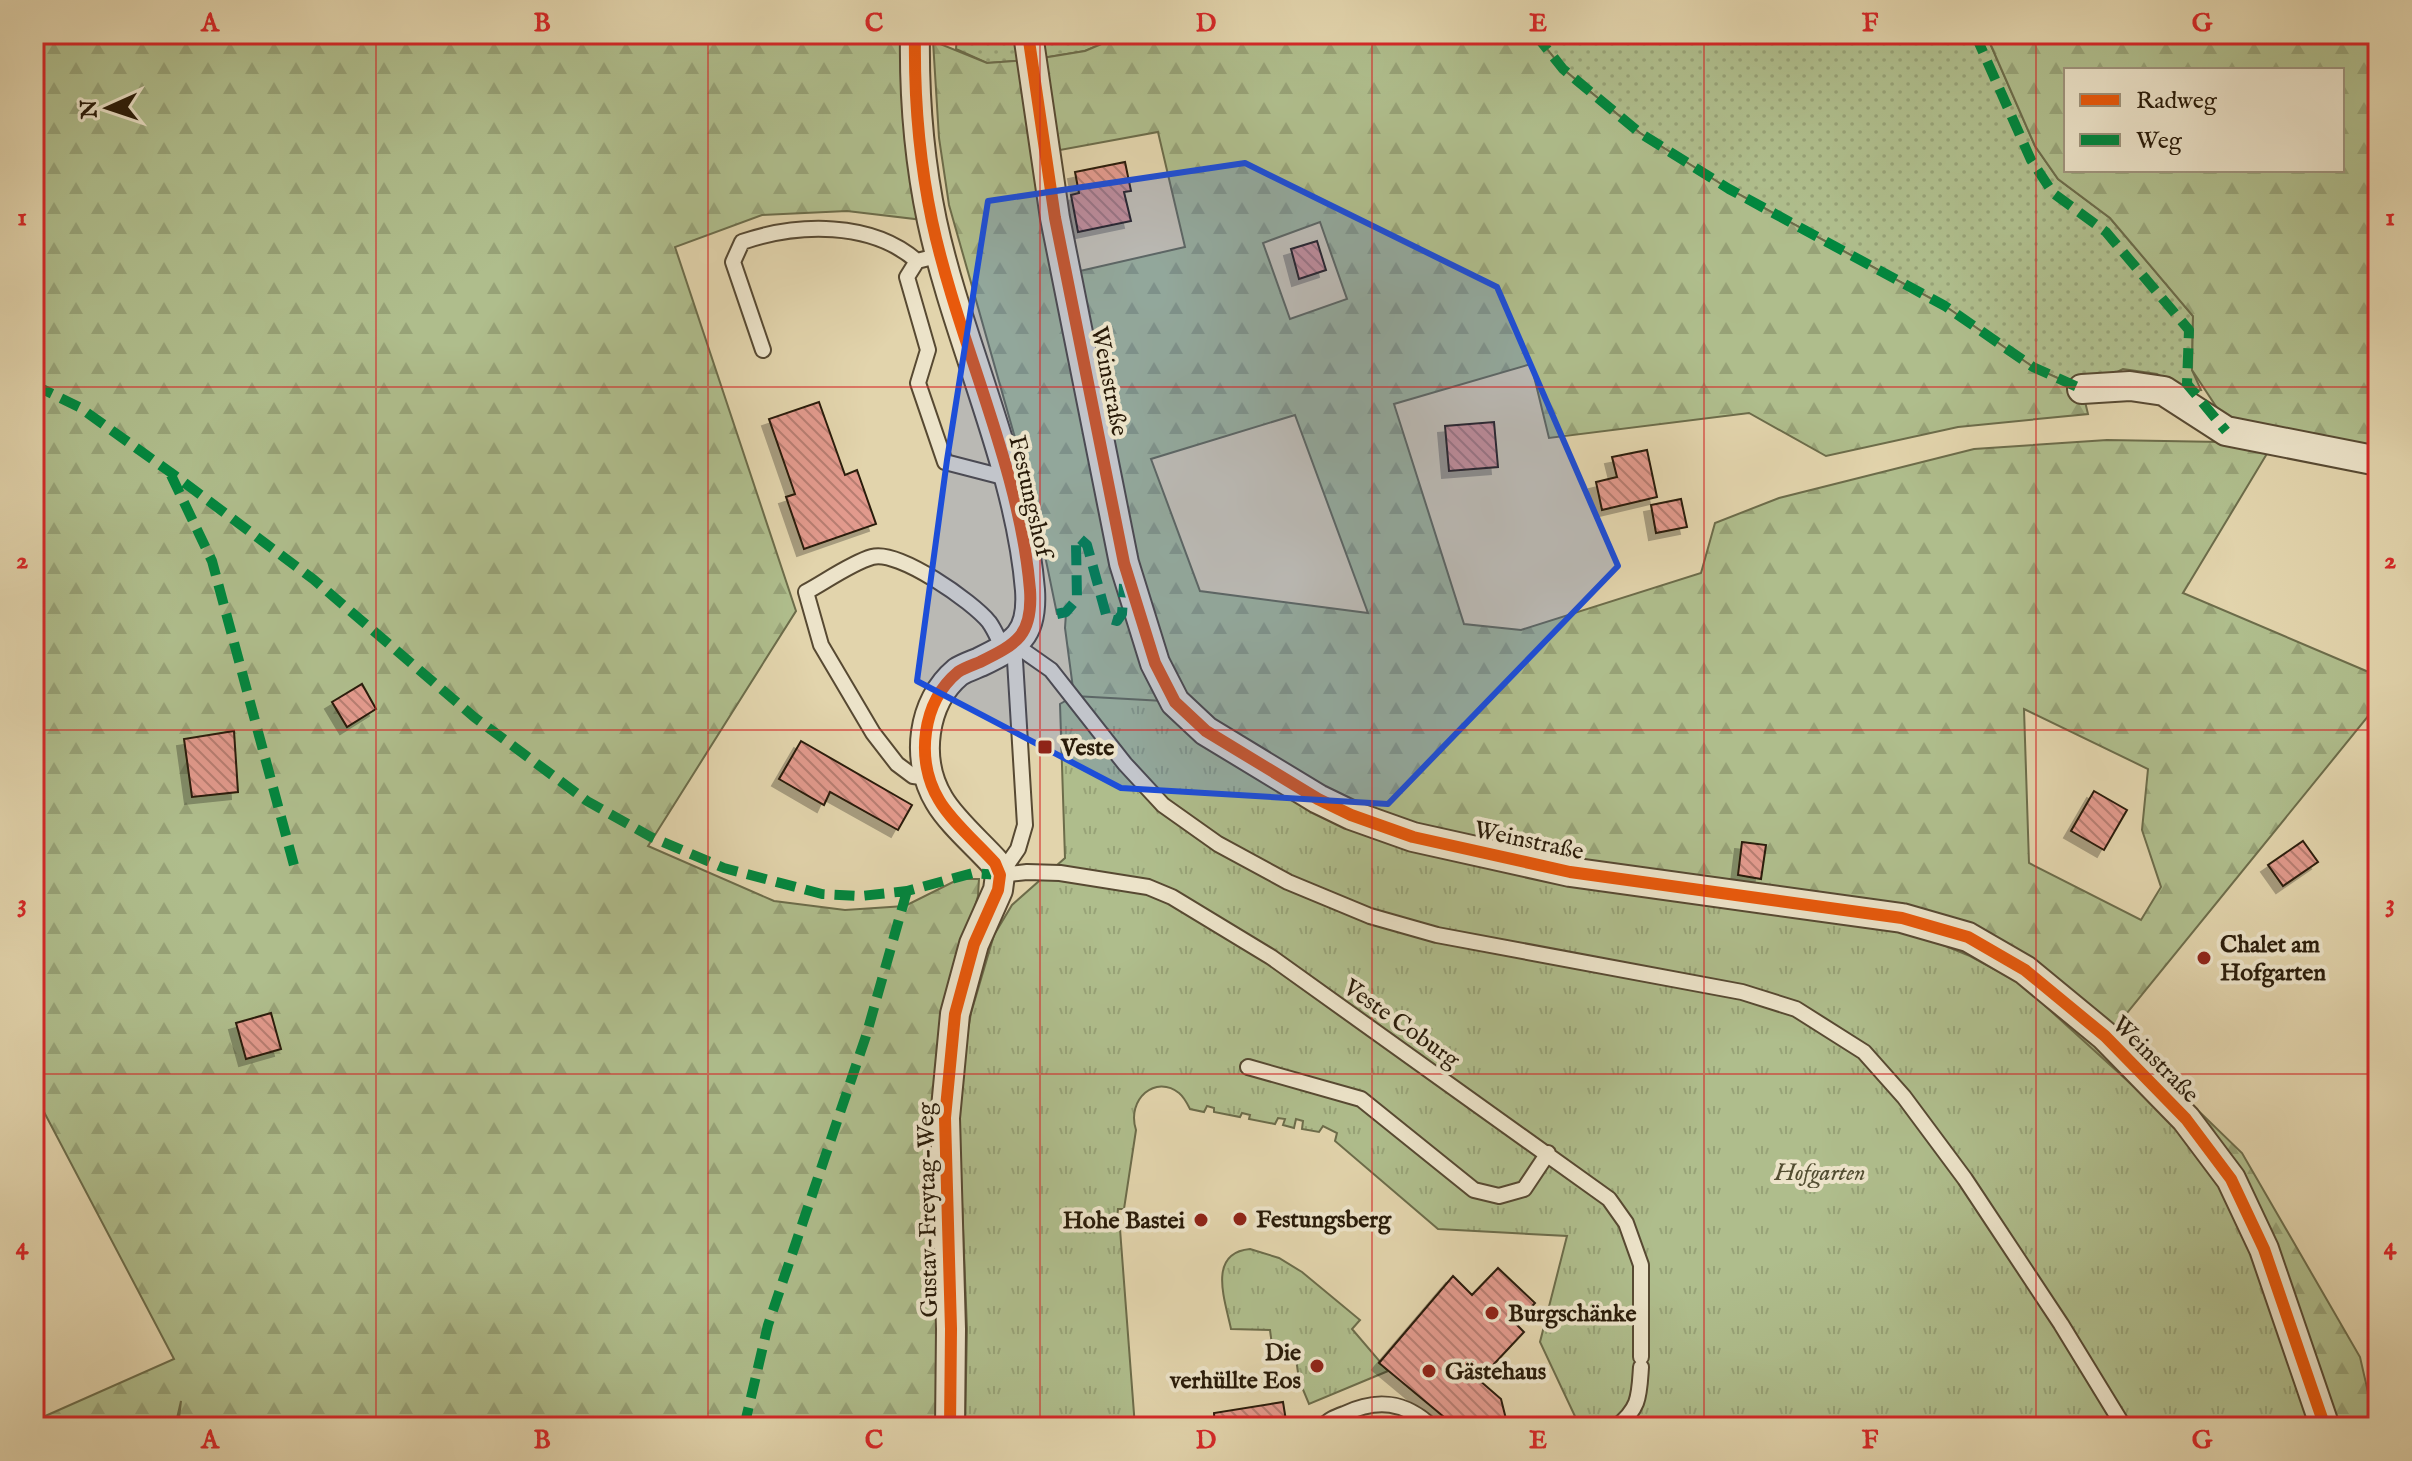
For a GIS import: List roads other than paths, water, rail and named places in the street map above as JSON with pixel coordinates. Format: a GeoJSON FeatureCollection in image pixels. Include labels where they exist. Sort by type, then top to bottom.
{"type":"FeatureCollection","features":[{"type":"Feature","properties":{"kind":"street","name":"Festungshof"},"geometry":{"type":"LineString","coordinates":[[915,34],[917,129],[932,221],[929,258],[1007,478],[1030,591],[1027,629],[1009,647]]}},
{"type":"Feature","properties":{"kind":"street","name":"Weinstraße"},"geometry":{"type":"LineString","coordinates":[[1028,34],[1055,218],[1124,563],[1155,663],[1175,702],[1206,731],[1318,799],[1351,815],[1413,837],[1570,872],[1902,918],[1968,937],[2025,970],[2105,1036],[2186,1119],[2231,1179],[2264,1249],[2325,1427]]}},
{"type":"Feature","properties":{"kind":"street"},"geometry":{"type":"LineString","coordinates":[[2082,389],[2130,386],[2164,391],[2226,431],[2378,461]]}},
{"type":"Feature","properties":{"kind":"street"},"geometry":{"type":"LineString","coordinates":[[996,889],[995,863],[939,801],[930,778],[925,748],[926,726],[937,696],[959,672],[1009,647]]}},
{"type":"Feature","properties":{"kind":"street","name":"Gustav-Freytag-Weg"},"geometry":{"type":"LineString","coordinates":[[950,1427],[951,1329],[945,1118],[955,1014],[974,944],[996,889]]}},
{"type":"Feature","properties":{"kind":"lane"},"geometry":{"type":"LineString","coordinates":[[763,350],[733,262],[742,242],[769,232],[810,229],[858,232],[929,258],[907,277],[928,350],[918,383],[945,462],[1007,478]]}},
{"type":"Feature","properties":{"kind":"lane"},"geometry":{"type":"LineString","coordinates":[[930,778],[913,776],[897,764],[873,733],[821,645],[806,592],[873,556],[889,556],[906,562],[951,591],[988,622],[1009,647],[1051,670],[1125,764],[1163,805],[1218,844],[1288,882],[1370,916],[1437,935],[1742,992],[1796,1009],[1864,1052],[1904,1097],[1965,1179],[2061,1324],[2124,1427]]}},
{"type":"Feature","properties":{"kind":"lane"},"geometry":{"type":"LineString","coordinates":[[996,889],[1018,849],[1025,825],[1009,647]]}},
{"type":"Feature","properties":{"kind":"lane","name":"Veste Coburg"},"geometry":{"type":"LineString","coordinates":[[996,889],[1027,872],[1060,873],[1148,887],[1172,897],[1271,957],[1609,1199],[1626,1223],[1641,1265],[1638,1401],[1622,1422]]}},
{"type":"Feature","properties":{"kind":"lane"},"geometry":{"type":"LineString","coordinates":[[1248,1067],[1361,1099],[1474,1190],[1499,1196],[1524,1189],[1548,1153]]}},
{"type":"Feature","properties":{"kind":"lane"},"geometry":{"type":"LineString","coordinates":[[1323,1427],[1326,1422],[1356,1408],[1381,1402],[1408,1410],[1432,1427]]}},
{"type":"Feature","properties":{"kind":"place","name":"Veste"},"geometry":{"type":"Point","coordinates":[1045,747]}},
{"type":"Feature","properties":{"kind":"place","name":"Chalet am Hofgarten"},"geometry":{"type":"Point","coordinates":[2204,958]}},
{"type":"Feature","properties":{"kind":"place","name":"Festungsberg"},"geometry":{"type":"Point","coordinates":[1240,1219]}},
{"type":"Feature","properties":{"kind":"place","name":"Hohe Bastei"},"geometry":{"type":"Point","coordinates":[1201,1220]}},
{"type":"Feature","properties":{"kind":"place","name":"Burgschänke"},"geometry":{"type":"Point","coordinates":[1492,1313]}},
{"type":"Feature","properties":{"kind":"place","name":"Die verhüllte Eos"},"geometry":{"type":"Point","coordinates":[1317,1366]}},
{"type":"Feature","properties":{"kind":"place","name":"Gästehaus"},"geometry":{"type":"Point","coordinates":[1429,1371]}},
{"type":"Feature","properties":{"kind":"park label","name":"Hofgarten"},"geometry":{"type":"Point","coordinates":[1820,1172]}}]}
